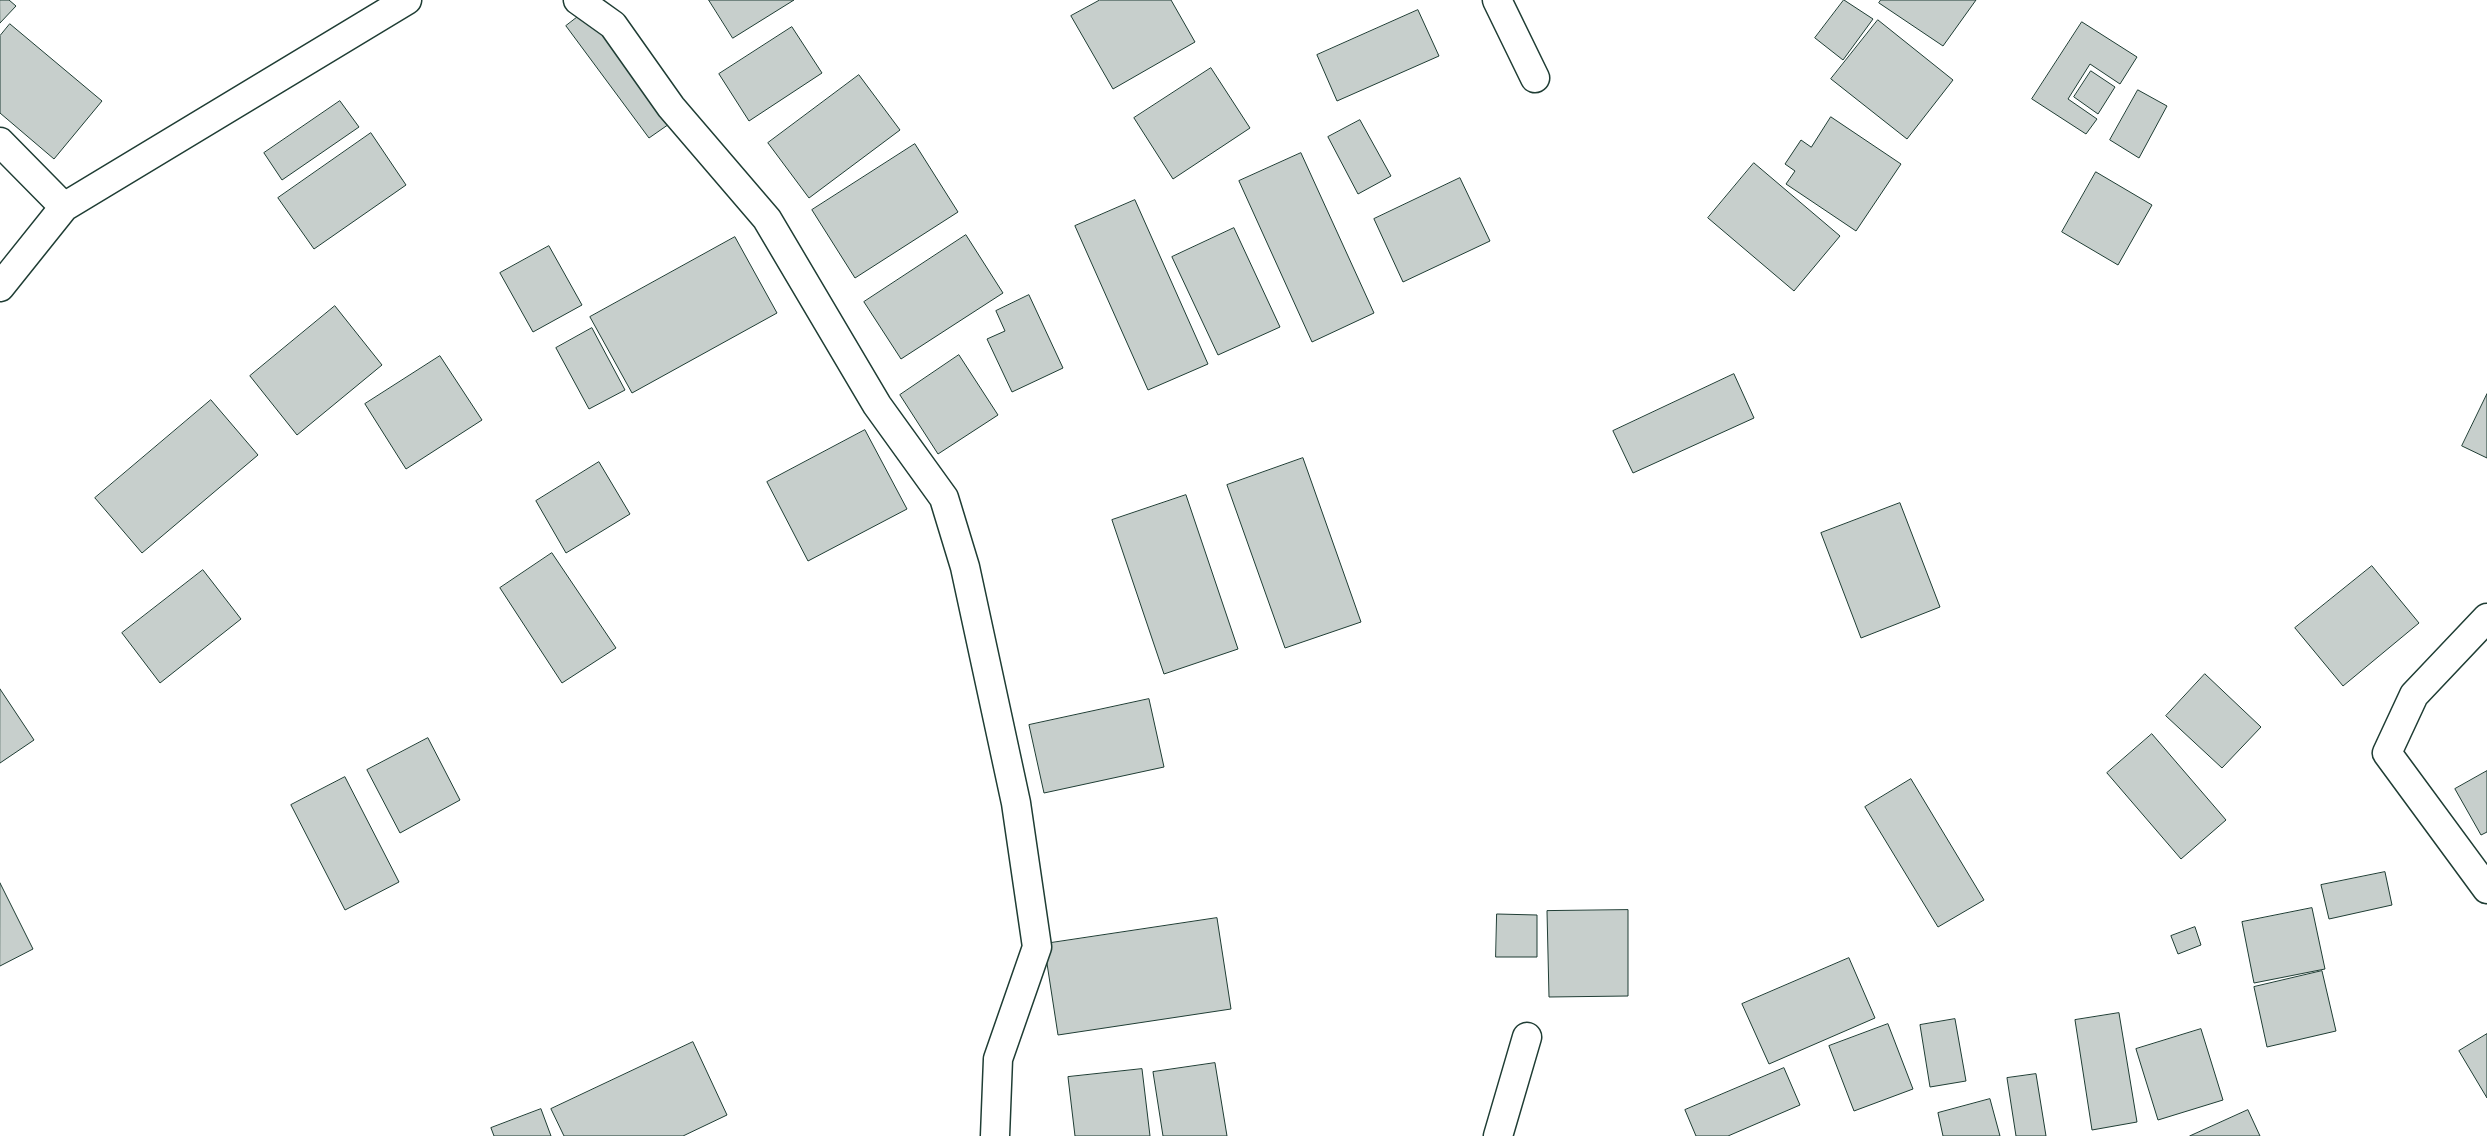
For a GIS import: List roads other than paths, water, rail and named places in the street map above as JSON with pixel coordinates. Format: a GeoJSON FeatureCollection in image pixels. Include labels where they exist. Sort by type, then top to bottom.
{"type":"FeatureCollection","features":[{"type":"Feature","properties":{"kind":"street"},"geometry":{"type":"LineString","coordinates":[[0,287],[64,207],[407,0]]}},
{"type":"Feature","properties":{"kind":"street"},"geometry":{"type":"LineString","coordinates":[[578,0],[613,25],[671,107],[767,219],[877,405],[944,498],[964,567],[1016,803],[1037,947],[998,1059],[995,1136]]}},
{"type":"Feature","properties":{"kind":"street"},"geometry":{"type":"LineString","coordinates":[[1497,0],[1535,78]]}},
{"type":"Feature","properties":{"kind":"street"},"geometry":{"type":"LineString","coordinates":[[0,142],[64,207]]}},
{"type":"Feature","properties":{"kind":"street"},"geometry":{"type":"LineString","coordinates":[[2487,618],[2414,695],[2387,752],[2487,888]]}},
{"type":"Feature","properties":{"kind":"street"},"geometry":{"type":"LineString","coordinates":[[1498,1136],[1527,1037]]}}]}
